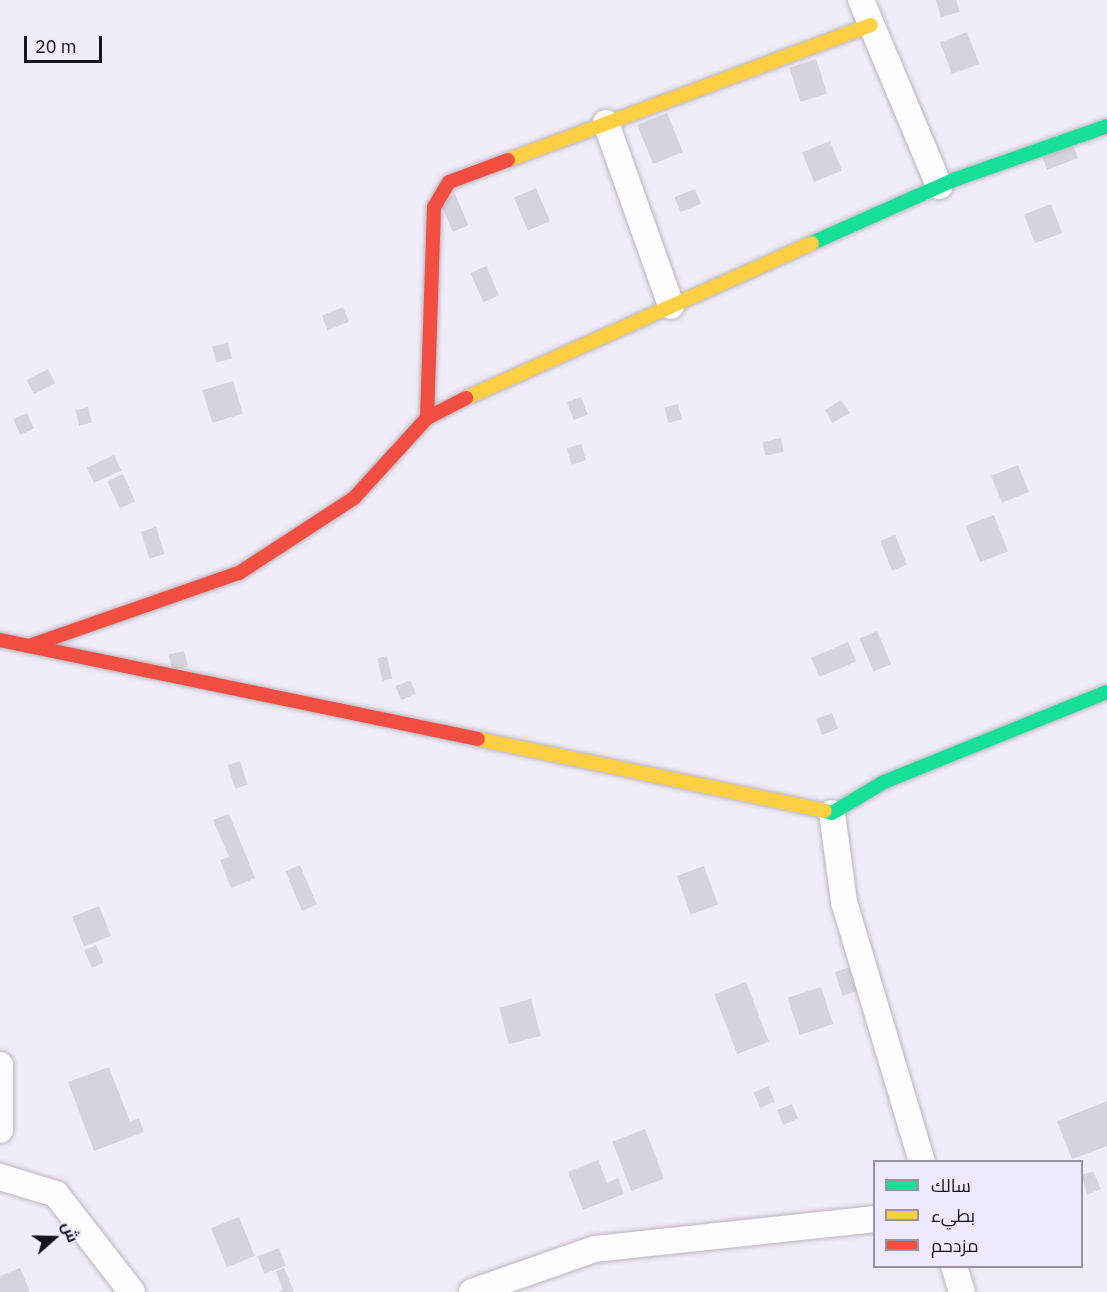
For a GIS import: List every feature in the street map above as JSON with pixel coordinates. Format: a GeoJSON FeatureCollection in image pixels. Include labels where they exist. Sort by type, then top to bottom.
{"type":"FeatureCollection","features":[{"type":"Feature","properties":{"kind":"street"},"geometry":{"type":"LineString","coordinates":[[861,0],[939,186]]}},
{"type":"Feature","properties":{"kind":"street"},"geometry":{"type":"LineString","coordinates":[[427,418],[432,228],[434,207],[449,182],[871,25]]}},
{"type":"Feature","properties":{"kind":"street"},"geometry":{"type":"LineString","coordinates":[[606,123],[671,306]]}},
{"type":"Feature","properties":{"kind":"street"},"geometry":{"type":"LineString","coordinates":[[29,646],[239,573],[354,498],[427,418],[939,186],[1107,126]]}},
{"type":"Feature","properties":{"kind":"street"},"geometry":{"type":"LineString","coordinates":[[0,640],[832,813],[884,782],[1107,692]]}},
{"type":"Feature","properties":{"kind":"street"},"geometry":{"type":"LineString","coordinates":[[832,813],[844,902],[922,1160]]}},
{"type":"Feature","properties":{"kind":"street"},"geometry":{"type":"LineString","coordinates":[[0,1065],[0,1130]]}},
{"type":"Feature","properties":{"kind":"street"},"geometry":{"type":"LineString","coordinates":[[0,1177],[56,1194],[132,1292]]}},
{"type":"Feature","properties":{"kind":"street"},"geometry":{"type":"LineString","coordinates":[[472,1292],[595,1249],[873,1219]]}},
{"type":"Feature","properties":{"kind":"street"},"geometry":{"type":"LineString","coordinates":[[955,1268],[962,1292]]}},
{"type":"Feature","properties":{"kind":"building"},"geometry":{"type":"Polygon","coordinates":[[[936,0],[956,0],[960,12],[941,17],[936,0]]]}},
{"type":"Feature","properties":{"kind":"building"},"geometry":{"type":"Polygon","coordinates":[[[967,32],[979,64],[952,74],[940,42],[967,32]]]}},
{"type":"Feature","properties":{"kind":"building"},"geometry":{"type":"Polygon","coordinates":[[[816,59],[827,93],[800,102],[789,68],[816,59]]]}},
{"type":"Feature","properties":{"kind":"building"},"geometry":{"type":"Polygon","coordinates":[[[667,113],[683,152],[653,164],[637,125],[667,113]]]}},
{"type":"Feature","properties":{"kind":"building"},"geometry":{"type":"Polygon","coordinates":[[[830,141],[842,171],[814,182],[802,152],[830,141]]]}},
{"type":"Feature","properties":{"kind":"building"},"geometry":{"type":"Polygon","coordinates":[[[1073,145],[1078,158],[1047,170],[1042,157],[1073,145]]]}},
{"type":"Feature","properties":{"kind":"building"},"geometry":{"type":"Polygon","coordinates":[[[536,188],[550,221],[528,231],[514,197],[536,188]]]}},
{"type":"Feature","properties":{"kind":"building"},"geometry":{"type":"Polygon","coordinates":[[[695,189],[701,204],[681,212],[675,197],[695,189]]]}},
{"type":"Feature","properties":{"kind":"building"},"geometry":{"type":"Polygon","coordinates":[[[455,194],[468,225],[453,232],[439,201],[455,194]]]}},
{"type":"Feature","properties":{"kind":"building"},"geometry":{"type":"Polygon","coordinates":[[[1051,204],[1062,233],[1035,243],[1024,214],[1051,204]]]}},
{"type":"Feature","properties":{"kind":"building"},"geometry":{"type":"Polygon","coordinates":[[[486,266],[499,295],[483,302],[470,273],[486,266]]]}},
{"type":"Feature","properties":{"kind":"building"},"geometry":{"type":"Polygon","coordinates":[[[343,307],[349,322],[328,330],[322,316],[343,307]]]}},
{"type":"Feature","properties":{"kind":"building"},"geometry":{"type":"Polygon","coordinates":[[[228,343],[232,359],[216,362],[212,347],[228,343]]]}},
{"type":"Feature","properties":{"kind":"building"},"geometry":{"type":"Polygon","coordinates":[[[48,369],[55,383],[34,394],[27,380],[48,369]]]}},
{"type":"Feature","properties":{"kind":"building"},"geometry":{"type":"Polygon","coordinates":[[[233,381],[243,414],[212,423],[202,390],[233,381]]]}},
{"type":"Feature","properties":{"kind":"building"},"geometry":{"type":"Polygon","coordinates":[[[581,397],[588,415],[574,420],[567,402],[581,397]]]}},
{"type":"Feature","properties":{"kind":"building"},"geometry":{"type":"Polygon","coordinates":[[[841,400],[850,413],[832,423],[825,410],[841,400]]]}},
{"type":"Feature","properties":{"kind":"building"},"geometry":{"type":"Polygon","coordinates":[[[678,404],[682,419],[669,423],[664,408],[678,404]]]}},
{"type":"Feature","properties":{"kind":"building"},"geometry":{"type":"Polygon","coordinates":[[[88,407],[92,423],[79,426],[75,410],[88,407]]]}},
{"type":"Feature","properties":{"kind":"building"},"geometry":{"type":"Polygon","coordinates":[[[27,413],[34,429],[20,435],[13,419],[27,413]]]}},
{"type":"Feature","properties":{"kind":"building"},"geometry":{"type":"Polygon","coordinates":[[[781,438],[784,452],[765,456],[762,442],[781,438]]]}},
{"type":"Feature","properties":{"kind":"building"},"geometry":{"type":"Polygon","coordinates":[[[581,444],[586,460],[572,465],[567,448],[581,444]]]}},
{"type":"Feature","properties":{"kind":"building"},"geometry":{"type":"Polygon","coordinates":[[[114,455],[121,470],[94,483],[87,468],[114,455]]]}},
{"type":"Feature","properties":{"kind":"building"},"geometry":{"type":"Polygon","coordinates":[[[1018,465],[1029,492],[1002,503],[991,476],[1018,465]]]}},
{"type":"Feature","properties":{"kind":"building"},"geometry":{"type":"Polygon","coordinates":[[[123,474],[135,501],[120,508],[107,481],[123,474]]]}},
{"type":"Feature","properties":{"kind":"building"},"geometry":{"type":"Polygon","coordinates":[[[994,515],[1008,551],[980,562],[966,526],[994,515]]]}},
{"type":"Feature","properties":{"kind":"building"},"geometry":{"type":"Polygon","coordinates":[[[156,527],[165,554],[149,559],[141,532],[156,527]]]}},
{"type":"Feature","properties":{"kind":"building"},"geometry":{"type":"Polygon","coordinates":[[[895,535],[907,565],[892,571],[880,541],[895,535]]]}},
{"type":"Feature","properties":{"kind":"building"},"geometry":{"type":"Polygon","coordinates":[[[877,631],[891,664],[874,672],[860,638],[877,631]]]}},
{"type":"Feature","properties":{"kind":"building"},"geometry":{"type":"Polygon","coordinates":[[[848,642],[856,661],[819,677],[811,658],[848,642]]]}},
{"type":"Feature","properties":{"kind":"building"},"geometry":{"type":"Polygon","coordinates":[[[184,651],[188,667],[172,670],[168,655],[184,651]]]}},
{"type":"Feature","properties":{"kind":"building"},"geometry":{"type":"Polygon","coordinates":[[[387,656],[392,678],[382,681],[377,658],[387,656]]]}},
{"type":"Feature","properties":{"kind":"building"},"geometry":{"type":"Polygon","coordinates":[[[410,680],[416,694],[401,700],[395,686],[410,680]]]}},
{"type":"Feature","properties":{"kind":"building"},"geometry":{"type":"Polygon","coordinates":[[[832,713],[838,729],[822,735],[816,719],[832,713]]]}},
{"type":"Feature","properties":{"kind":"building"},"geometry":{"type":"Polygon","coordinates":[[[240,761],[248,785],[235,789],[228,765],[240,761]]]}},
{"type":"Feature","properties":{"kind":"building"},"geometry":{"type":"Polygon","coordinates":[[[229,814],[255,878],[231,888],[220,860],[229,857],[213,820],[229,814]]]}},
{"type":"Feature","properties":{"kind":"building"},"geometry":{"type":"Polygon","coordinates":[[[300,865],[317,905],[302,911],[285,871],[300,865]]]}},
{"type":"Feature","properties":{"kind":"building"},"geometry":{"type":"Polygon","coordinates":[[[704,866],[718,905],[691,914],[677,876],[704,866]]]}},
{"type":"Feature","properties":{"kind":"building"},"geometry":{"type":"Polygon","coordinates":[[[99,906],[111,936],[84,947],[72,917],[99,906]]]}},
{"type":"Feature","properties":{"kind":"building"},"geometry":{"type":"Polygon","coordinates":[[[96,945],[104,962],[92,968],[84,950],[96,945]]]}},
{"type":"Feature","properties":{"kind":"building"},"geometry":{"type":"Polygon","coordinates":[[[850,967],[858,991],[843,996],[835,972],[850,967]]]}},
{"type":"Feature","properties":{"kind":"building"},"geometry":{"type":"Polygon","coordinates":[[[746,982],[769,1042],[737,1054],[714,994],[746,982]]]}},
{"type":"Feature","properties":{"kind":"building"},"geometry":{"type":"Polygon","coordinates":[[[821,987],[833,1024],[800,1035],[788,998],[821,987]]]}},
{"type":"Feature","properties":{"kind":"building"},"geometry":{"type":"Polygon","coordinates":[[[531,999],[541,1036],[509,1044],[499,1008],[531,999]]]}},
{"type":"Feature","properties":{"kind":"building"},"geometry":{"type":"Polygon","coordinates":[[[109,1067],[130,1122],[139,1118],[144,1132],[94,1151],[68,1082],[109,1067]]]}},
{"type":"Feature","properties":{"kind":"building"},"geometry":{"type":"Polygon","coordinates":[[[768,1086],[775,1102],[760,1108],[753,1093],[768,1086]]]}},
{"type":"Feature","properties":{"kind":"building"},"geometry":{"type":"Polygon","coordinates":[[[1107,1101],[1107,1146],[1072,1159],[1057,1121],[1107,1101]]]}},
{"type":"Feature","properties":{"kind":"building"},"geometry":{"type":"Polygon","coordinates":[[[792,1104],[798,1119],[783,1125],[777,1110],[792,1104]]]}},
{"type":"Feature","properties":{"kind":"building"},"geometry":{"type":"Polygon","coordinates":[[[645,1129],[664,1178],[631,1191],[612,1142],[645,1129]]]}},
{"type":"Feature","properties":{"kind":"building"},"geometry":{"type":"Polygon","coordinates":[[[598,1160],[607,1183],[618,1178],[624,1194],[583,1210],[568,1172],[598,1160]]]}},
{"type":"Feature","properties":{"kind":"building"},"geometry":{"type":"Polygon","coordinates":[[[1093,1171],[1101,1189],[1087,1195],[1083,1175],[1093,1171]]]}},
{"type":"Feature","properties":{"kind":"building"},"geometry":{"type":"Polygon","coordinates":[[[239,1217],[255,1256],[227,1267],[211,1228],[239,1217]]]}},
{"type":"Feature","properties":{"kind":"building"},"geometry":{"type":"Polygon","coordinates":[[[279,1248],[286,1266],[264,1274],[258,1256],[279,1248]]]}},
{"type":"Feature","properties":{"kind":"building"},"geometry":{"type":"Polygon","coordinates":[[[20,1268],[30,1292],[0,1292],[0,1276],[20,1268]]]}},
{"type":"Feature","properties":{"kind":"building"},"geometry":{"type":"Polygon","coordinates":[[[284,1268],[294,1292],[278,1292],[283,1290],[276,1271],[284,1268]]]}},
{"type":"Feature","properties":{"kind":"traffic: fast"},"geometry":{"type":"LineString","coordinates":[[812,243],[956,179],[1107,126]]}},
{"type":"Feature","properties":{"kind":"traffic: fast"},"geometry":{"type":"LineString","coordinates":[[825,811],[832,813],[884,782],[1107,692]]}},
{"type":"Feature","properties":{"kind":"traffic: slow"},"geometry":{"type":"LineString","coordinates":[[508,160],[871,25]]}},
{"type":"Feature","properties":{"kind":"traffic: slow"},"geometry":{"type":"LineString","coordinates":[[466,398],[812,243]]}},
{"type":"Feature","properties":{"kind":"traffic: slow"},"geometry":{"type":"LineString","coordinates":[[478,739],[825,811]]}},
{"type":"Feature","properties":{"kind":"traffic: jam"},"geometry":{"type":"LineString","coordinates":[[427,418],[434,207],[449,182],[508,160]]}},
{"type":"Feature","properties":{"kind":"traffic: jam"},"geometry":{"type":"LineString","coordinates":[[29,646],[239,573],[354,498],[427,418],[466,398]]}},
{"type":"Feature","properties":{"kind":"traffic: jam"},"geometry":{"type":"LineString","coordinates":[[0,640],[478,739]]}}]}
